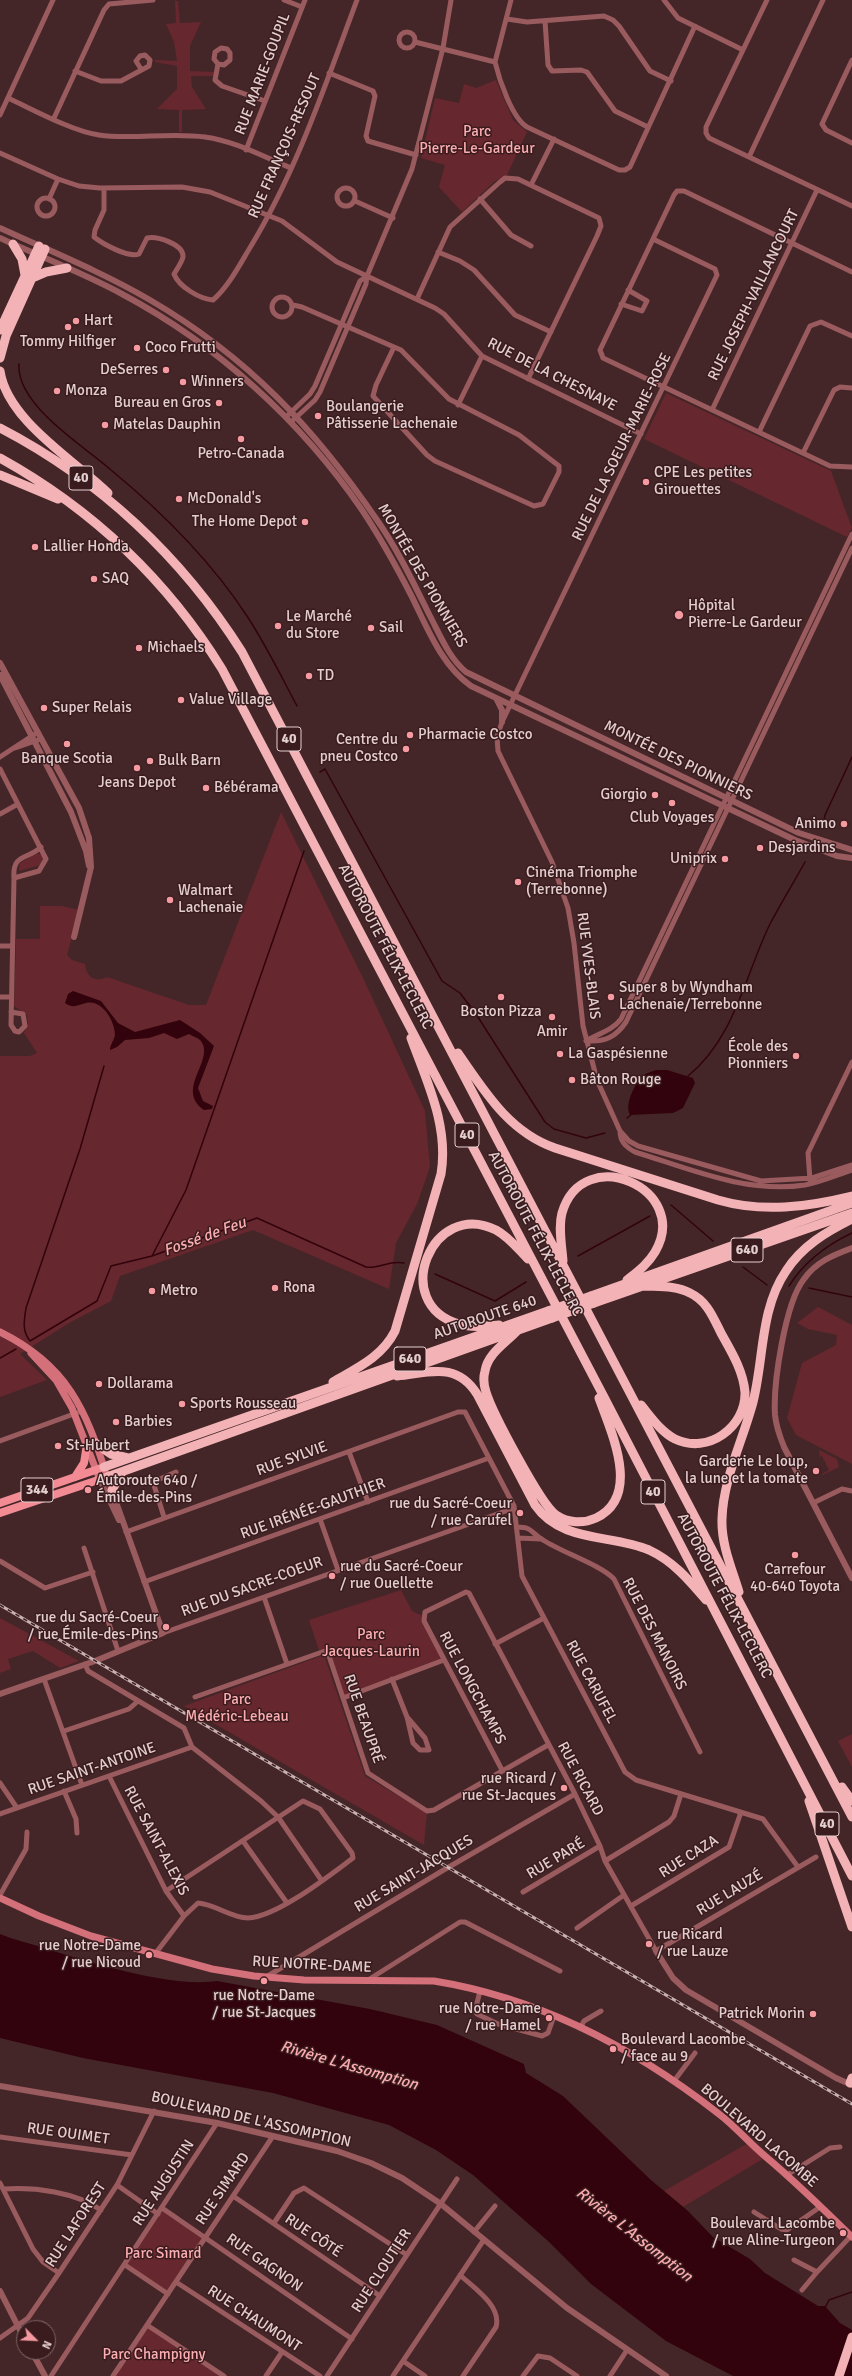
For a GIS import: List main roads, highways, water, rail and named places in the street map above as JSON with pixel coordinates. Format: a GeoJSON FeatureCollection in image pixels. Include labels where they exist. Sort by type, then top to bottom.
{"type":"FeatureCollection","features":[{"type":"Feature","properties":{"kind":"highway"},"geometry":{"type":"LineString","coordinates":[[0,358],[6,336],[29,276],[22,259],[13,244]]}},
{"type":"Feature","properties":{"kind":"highway"},"geometry":{"type":"LineString","coordinates":[[0,330],[41,251]]}},
{"type":"Feature","properties":{"kind":"highway"},"geometry":{"type":"LineString","coordinates":[[29,276],[67,268]]}},
{"type":"Feature","properties":{"kind":"highway"},"geometry":{"type":"LineString","coordinates":[[0,371],[7,393],[25,419],[98,483],[153,540]]}},
{"type":"Feature","properties":{"kind":"highway","name":"AUTOROUTE FÉLIX-LECLERC"},"geometry":{"type":"LineString","coordinates":[[0,428],[38,449],[79,477],[125,513],[153,540],[203,596],[245,657],[852,1817]]}},
{"type":"Feature","properties":{"kind":"highway","name":"AUTOROUTE FÉLIX-LECLERC"},"geometry":{"type":"LineString","coordinates":[[0,458],[51,488],[84,513],[111,535],[152,575],[179,607],[209,649],[240,700],[718,1615],[852,1876]]}},
{"type":"Feature","properties":{"kind":"highway"},"geometry":{"type":"LineString","coordinates":[[0,475],[46,493],[84,513]]}},
{"type":"Feature","properties":{"kind":"highway"},"geometry":{"type":"LineString","coordinates":[[312,1393],[370,1360],[381,1351],[393,1335],[401,1315],[441,1174],[443,1148],[439,1118],[398,1003]]}},
{"type":"Feature","properties":{"kind":"highway"},"geometry":{"type":"LineString","coordinates":[[437,1023],[499,1110],[523,1132],[548,1146],[718,1200],[745,1206],[765,1208],[803,1206],[852,1196]]}},
{"type":"Feature","properties":{"kind":"highway"},"geometry":{"type":"LineString","coordinates":[[564,1267],[560,1221],[569,1198],[578,1188],[594,1179],[609,1177],[626,1179],[643,1188],[653,1200],[660,1216],[662,1230],[659,1244],[652,1256],[622,1284]]}},
{"type":"Feature","properties":{"kind":"highway","name":"AUTOROUTE 640"},"geometry":{"type":"LineString","coordinates":[[593,1299],[622,1284],[852,1203]]}},
{"type":"Feature","properties":{"kind":"highway","name":"AUTOROUTE 640"},"geometry":{"type":"LineString","coordinates":[[100,1468],[507,1325],[550,1314],[593,1299],[642,1286],[852,1213]]}},
{"type":"Feature","properties":{"kind":"highway"},"geometry":{"type":"LineString","coordinates":[[747,1615],[725,1546],[722,1513],[726,1488],[756,1390],[769,1309],[781,1279],[800,1253],[819,1237],[852,1219]]}},
{"type":"Feature","properties":{"kind":"highway"},"geometry":{"type":"LineString","coordinates":[[507,1325],[467,1326],[441,1315],[432,1305],[424,1288],[423,1272],[427,1256],[436,1242],[446,1233],[459,1227],[479,1225],[496,1230],[507,1237],[536,1267]]}},
{"type":"Feature","properties":{"kind":"highway"},"geometry":{"type":"LineString","coordinates":[[630,1392],[666,1433],[681,1441],[692,1443],[712,1441],[727,1432],[738,1419],[744,1401],[744,1385],[738,1366],[712,1314],[703,1302],[690,1292],[679,1289],[642,1286]]}},
{"type":"Feature","properties":{"kind":"highway","name":"AUTOROUTE 640"},"geometry":{"type":"LineString","coordinates":[[103,1478],[519,1329],[550,1314]]}},
{"type":"Feature","properties":{"kind":"highway"},"geometry":{"type":"LineString","coordinates":[[519,1329],[498,1349],[487,1363],[484,1375],[486,1393],[542,1500],[554,1514],[576,1522],[594,1519],[605,1513],[615,1500],[620,1484],[617,1449],[589,1368]]}},
{"type":"Feature","properties":{"kind":"highway"},"geometry":{"type":"LineString","coordinates":[[382,1378],[442,1370],[465,1379],[478,1394],[535,1505],[546,1518],[566,1530],[635,1546],[661,1556],[684,1575],[718,1615]]}},
{"type":"Feature","properties":{"kind":"highway"},"geometry":{"type":"LineString","coordinates":[[91,1444],[111,1454],[128,1458]]}},
{"type":"Feature","properties":{"kind":"highway"},"geometry":{"type":"LineString","coordinates":[[112,1490],[122,1472]]}},
{"type":"Feature","properties":{"kind":"highway"},"geometry":{"type":"LineString","coordinates":[[817,1749],[852,1802]]}},
{"type":"Feature","properties":{"kind":"highway"},"geometry":{"type":"LineString","coordinates":[[800,1773],[852,1927]]}},
{"type":"Feature","properties":{"kind":"highway"},"geometry":{"type":"LineString","coordinates":[[839,2376],[852,2337]]}},
{"type":"Feature","properties":{"kind":"main road"},"geometry":{"type":"LineString","coordinates":[[0,1332],[26,1346],[62,1383],[79,1412],[103,1478]]}},
{"type":"Feature","properties":{"kind":"main road"},"geometry":{"type":"LineString","coordinates":[[75,1476],[84,1464],[91,1444]]}},
{"type":"Feature","properties":{"kind":"main road"},"geometry":{"type":"LineString","coordinates":[[75,1476],[100,1468]]}},
{"type":"Feature","properties":{"kind":"main road","name":"344"},"geometry":{"type":"LineString","coordinates":[[0,1503],[75,1476]]}},
{"type":"Feature","properties":{"kind":"main road","name":"344"},"geometry":{"type":"LineString","coordinates":[[0,1513],[103,1478]]}},
{"type":"Feature","properties":{"kind":"main road","name":"RUE NOTRE-DAME"},"geometry":{"type":"LineString","coordinates":[[0,1896],[39,1916],[91,1936],[212,1969],[266,1977],[304,1980],[434,1981],[506,1998],[554,2016],[580,2028]]}},
{"type":"Feature","properties":{"kind":"main road","name":"BOULEVARD LACOMBE"},"geometry":{"type":"LineString","coordinates":[[580,2028],[634,2055],[720,2115],[787,2175],[852,2237]]}},
{"type":"Feature","properties":{"kind":"water"},"geometry":{"type":"Polygon","coordinates":[[[73,991],[101,1001],[118,1023],[135,1032],[180,1020],[200,1033],[214,1046],[198,1088],[203,1101],[213,1106],[212,1109],[204,1110],[196,1102],[193,1093],[194,1084],[204,1056],[204,1048],[200,1040],[189,1034],[177,1039],[164,1033],[149,1038],[125,1040],[117,1047],[110,1050],[115,1035],[110,1018],[97,1004],[86,1003],[73,1006],[65,1003],[68,994],[73,991]]]}},
{"type":"Feature","properties":{"kind":"water"},"geometry":{"type":"Polygon","coordinates":[[[656,1070],[667,1070],[693,1078],[695,1083],[683,1108],[673,1113],[630,1115],[628,1105],[634,1088],[644,1075],[656,1070]]]}},
{"type":"Feature","properties":{"kind":"water","name":"Rivière L'Assomption"},"geometry":{"type":"Polygon","coordinates":[[[0,1934],[79,1959],[127,1972],[175,1981],[217,1981],[370,2009],[437,2025],[524,2064],[526,2073],[563,2096],[651,2180],[688,2211],[713,2237],[750,2259],[765,2273],[818,2306],[825,2306],[840,2323],[852,2330],[852,2376],[733,2376],[666,2341],[591,2284],[548,2241],[473,2175],[436,2150],[389,2125],[273,2093],[83,2058],[0,2038],[0,1934]]]}},
{"type":"Feature","properties":{"kind":"waterway"},"geometry":{"type":"LineString","coordinates":[[19,364],[21,379],[28,394],[39,409],[53,423],[149,503],[185,538],[218,576],[254,627],[297,706]]}},
{"type":"Feature","properties":{"kind":"waterway"},"geometry":{"type":"LineString","coordinates":[[823,825],[825,815],[852,757]]}},
{"type":"Feature","properties":{"kind":"waterway"},"geometry":{"type":"LineString","coordinates":[[320,772],[325,769],[442,981],[460,993],[476,1014],[545,1122],[554,1129],[586,1138],[605,1133]]}},
{"type":"Feature","properties":{"kind":"waterway"},"geometry":{"type":"LineString","coordinates":[[152,1256],[186,1190],[304,851]]}},
{"type":"Feature","properties":{"kind":"waterway"},"geometry":{"type":"LineString","coordinates":[[688,1076],[704,1061],[728,1025],[770,924],[805,862]]}},
{"type":"Feature","properties":{"kind":"waterway","name":"Fossé de Feu"},"geometry":{"type":"LineString","coordinates":[[104,1066],[80,1149],[26,1308],[24,1322],[27,1337],[30,1341],[97,1301],[111,1266],[152,1256],[257,1218],[366,1267],[375,1267],[399,1262],[404,1263]]}},
{"type":"Feature","properties":{"kind":"waterway"},"geometry":{"type":"LineString","coordinates":[[627,1118],[632,1114]]}},
{"type":"Feature","properties":{"kind":"waterway","name":"Fossé de Feu"},"geometry":{"type":"LineString","coordinates":[[671,1205],[713,1241]]}},
{"type":"Feature","properties":{"kind":"waterway","name":"Fossé de Feu"},"geometry":{"type":"LineString","coordinates":[[578,1256],[650,1216]]}},
{"type":"Feature","properties":{"kind":"waterway"},"geometry":{"type":"LineString","coordinates":[[789,1286],[802,1269],[817,1255],[852,1233]]}},
{"type":"Feature","properties":{"kind":"waterway","name":"Fossé de Feu"},"geometry":{"type":"LineString","coordinates":[[743,1267],[767,1285]]}},
{"type":"Feature","properties":{"kind":"waterway","name":"Fossé de Feu"},"geometry":{"type":"LineString","coordinates":[[435,1274],[495,1301],[526,1282]]}},
{"type":"Feature","properties":{"kind":"waterway","name":"Fossé de Feu"},"geometry":{"type":"LineString","coordinates":[[809,1288],[852,1297]]}},
{"type":"Feature","properties":{"kind":"waterway","name":"Fossé de Feu"},"geometry":{"type":"LineString","coordinates":[[0,1358],[16,1349]]}},
{"type":"Feature","properties":{"kind":"waterway"},"geometry":{"type":"LineString","coordinates":[[825,2308],[829,2300],[852,2292]]}},
{"type":"Feature","properties":{"kind":"railway"},"geometry":{"type":"LineString","coordinates":[[0,1605],[852,2104]]}},
{"type":"Feature","properties":{"kind":"place","name":"Hart"},"geometry":{"type":"Point","coordinates":[76,321]}},
{"type":"Feature","properties":{"kind":"place","name":"Tommy Hilfiger"},"geometry":{"type":"Point","coordinates":[68,327]}},
{"type":"Feature","properties":{"kind":"place","name":"Coco Frutti"},"geometry":{"type":"Point","coordinates":[137,348]}},
{"type":"Feature","properties":{"kind":"place","name":"DeSerres"},"geometry":{"type":"Point","coordinates":[166,370]}},
{"type":"Feature","properties":{"kind":"place","name":"Winners"},"geometry":{"type":"Point","coordinates":[183,382]}},
{"type":"Feature","properties":{"kind":"place","name":"Monza"},"geometry":{"type":"Point","coordinates":[57,391]}},
{"type":"Feature","properties":{"kind":"place","name":"Bureau en Gros"},"geometry":{"type":"Point","coordinates":[219,403]}},
{"type":"Feature","properties":{"kind":"place","name":"Boulangerie Pâtisserie Lachenaie"},"geometry":{"type":"Point","coordinates":[318,416]}},
{"type":"Feature","properties":{"kind":"place","name":"Matelas Dauphin"},"geometry":{"type":"Point","coordinates":[105,425]}},
{"type":"Feature","properties":{"kind":"place","name":"Petro-Canada"},"geometry":{"type":"Point","coordinates":[241,439]}},
{"type":"Feature","properties":{"kind":"place","name":"CPE Les petites Girouettes"},"geometry":{"type":"Point","coordinates":[646,482]}},
{"type":"Feature","properties":{"kind":"place","name":"McDonald's"},"geometry":{"type":"Point","coordinates":[179,499]}},
{"type":"Feature","properties":{"kind":"place","name":"The Home Depot"},"geometry":{"type":"Point","coordinates":[305,522]}},
{"type":"Feature","properties":{"kind":"place","name":"Lallier Honda"},"geometry":{"type":"Point","coordinates":[35,547]}},
{"type":"Feature","properties":{"kind":"place","name":"SAQ"},"geometry":{"type":"Point","coordinates":[94,579]}},
{"type":"Feature","properties":{"kind":"place","name":"Hôpital Pierre-Le Gardeur"},"geometry":{"type":"Point","coordinates":[679,615]}},
{"type":"Feature","properties":{"kind":"place","name":"Le Marché du Store"},"geometry":{"type":"Point","coordinates":[278,626]}},
{"type":"Feature","properties":{"kind":"place","name":"Sail"},"geometry":{"type":"Point","coordinates":[371,628]}},
{"type":"Feature","properties":{"kind":"place","name":"Michaels"},"geometry":{"type":"Point","coordinates":[139,648]}},
{"type":"Feature","properties":{"kind":"place","name":"TD"},"geometry":{"type":"Point","coordinates":[309,676]}},
{"type":"Feature","properties":{"kind":"place","name":"Value Village"},"geometry":{"type":"Point","coordinates":[181,700]}},
{"type":"Feature","properties":{"kind":"place","name":"Super Relais"},"geometry":{"type":"Point","coordinates":[44,708]}},
{"type":"Feature","properties":{"kind":"place","name":"Pharmacie Costco"},"geometry":{"type":"Point","coordinates":[410,735]}},
{"type":"Feature","properties":{"kind":"place","name":"Banque Scotia"},"geometry":{"type":"Point","coordinates":[67,744]}},
{"type":"Feature","properties":{"kind":"place","name":"Centre du pneu Costco"},"geometry":{"type":"Point","coordinates":[406,749]}},
{"type":"Feature","properties":{"kind":"place","name":"Bulk Barn"},"geometry":{"type":"Point","coordinates":[150,761]}},
{"type":"Feature","properties":{"kind":"place","name":"Jeans Depot"},"geometry":{"type":"Point","coordinates":[137,768]}},
{"type":"Feature","properties":{"kind":"place","name":"Bébérama"},"geometry":{"type":"Point","coordinates":[206,788]}},
{"type":"Feature","properties":{"kind":"place","name":"Giorgio"},"geometry":{"type":"Point","coordinates":[655,795]}},
{"type":"Feature","properties":{"kind":"place","name":"Club Voyages"},"geometry":{"type":"Point","coordinates":[672,803]}},
{"type":"Feature","properties":{"kind":"place","name":"Animo"},"geometry":{"type":"Point","coordinates":[844,824]}},
{"type":"Feature","properties":{"kind":"place","name":"Desjardins"},"geometry":{"type":"Point","coordinates":[760,848]}},
{"type":"Feature","properties":{"kind":"place","name":"Uniprix"},"geometry":{"type":"Point","coordinates":[725,859]}},
{"type":"Feature","properties":{"kind":"place","name":"Cinéma Triomphe (Terrebonne)"},"geometry":{"type":"Point","coordinates":[518,882]}},
{"type":"Feature","properties":{"kind":"place","name":"Walmart Lachenaie"},"geometry":{"type":"Point","coordinates":[170,900]}},
{"type":"Feature","properties":{"kind":"place","name":"Boston Pizza"},"geometry":{"type":"Point","coordinates":[501,997]}},
{"type":"Feature","properties":{"kind":"place","name":"Super 8 by Wyndham Lachenaie/Terrebonne"},"geometry":{"type":"Point","coordinates":[611,997]}},
{"type":"Feature","properties":{"kind":"place","name":"Amir"},"geometry":{"type":"Point","coordinates":[552,1017]}},
{"type":"Feature","properties":{"kind":"place","name":"La Gaspésienne"},"geometry":{"type":"Point","coordinates":[560,1054]}},
{"type":"Feature","properties":{"kind":"place","name":"École des Pionniers"},"geometry":{"type":"Point","coordinates":[796,1056]}},
{"type":"Feature","properties":{"kind":"place","name":"Bâton Rouge"},"geometry":{"type":"Point","coordinates":[572,1080]}},
{"type":"Feature","properties":{"kind":"place","name":"Rona"},"geometry":{"type":"Point","coordinates":[275,1288]}},
{"type":"Feature","properties":{"kind":"place","name":"Metro"},"geometry":{"type":"Point","coordinates":[152,1291]}},
{"type":"Feature","properties":{"kind":"place","name":"Dollarama"},"geometry":{"type":"Point","coordinates":[99,1384]}},
{"type":"Feature","properties":{"kind":"place","name":"Sports Rousseau"},"geometry":{"type":"Point","coordinates":[182,1404]}},
{"type":"Feature","properties":{"kind":"place","name":"Barbies"},"geometry":{"type":"Point","coordinates":[116,1422]}},
{"type":"Feature","properties":{"kind":"place","name":"St-Hubert"},"geometry":{"type":"Point","coordinates":[58,1446]}},
{"type":"Feature","properties":{"kind":"place","name":"Garderie Le loup, la lune et la tomate"},"geometry":{"type":"Point","coordinates":[816,1471]}},
{"type":"Feature","properties":{"kind":"place","name":"Autoroute 640 / Émile-des-Pins"},"geometry":{"type":"Point","coordinates":[88,1490]}},
{"type":"Feature","properties":{"kind":"place","name":"rue du Sacré-Coeur / rue Carufel"},"geometry":{"type":"Point","coordinates":[520,1513]}},
{"type":"Feature","properties":{"kind":"place","name":"Carrefour 40-640 Toyota"},"geometry":{"type":"Point","coordinates":[795,1555]}},
{"type":"Feature","properties":{"kind":"place","name":"rue du Sacré-Coeur / rue Ouellette"},"geometry":{"type":"Point","coordinates":[332,1576]}},
{"type":"Feature","properties":{"kind":"place","name":"rue du Sacré-Coeur / rue Émile-des-Pins"},"geometry":{"type":"Point","coordinates":[166,1627]}},
{"type":"Feature","properties":{"kind":"place","name":"rue Ricard / rue St-Jacques"},"geometry":{"type":"Point","coordinates":[564,1788]}},
{"type":"Feature","properties":{"kind":"place","name":"rue Ricard / rue Lauze"},"geometry":{"type":"Point","coordinates":[649,1944]}},
{"type":"Feature","properties":{"kind":"place","name":"rue Notre-Dame / rue Nicoud"},"geometry":{"type":"Point","coordinates":[149,1955]}},
{"type":"Feature","properties":{"kind":"place","name":"rue Notre-Dame / rue St-Jacques"},"geometry":{"type":"Point","coordinates":[264,1981]}},
{"type":"Feature","properties":{"kind":"place","name":"Patrick Morin"},"geometry":{"type":"Point","coordinates":[813,2014]}},
{"type":"Feature","properties":{"kind":"place","name":"rue Notre-Dame / rue Hamel"},"geometry":{"type":"Point","coordinates":[549,2018]}},
{"type":"Feature","properties":{"kind":"place","name":"Boulevard Lacombe / face au 9"},"geometry":{"type":"Point","coordinates":[613,2049]}},
{"type":"Feature","properties":{"kind":"place","name":"Boulevard Lacombe / rue Aline-Turgeon"},"geometry":{"type":"Point","coordinates":[843,2233]}},
{"type":"Feature","properties":{"kind":"park label","name":"Parc Pierre-Le-Gardeur"},"geometry":{"type":"Point","coordinates":[477,140]}},
{"type":"Feature","properties":{"kind":"park label","name":"Parc Jacques-Laurin"},"geometry":{"type":"Point","coordinates":[371,1644]}},
{"type":"Feature","properties":{"kind":"park label","name":"Parc Médéric-Lebeau"},"geometry":{"type":"Point","coordinates":[237,1708]}},
{"type":"Feature","properties":{"kind":"park label","name":"Parc Simard"},"geometry":{"type":"Point","coordinates":[163,2254]}},
{"type":"Feature","properties":{"kind":"park label","name":"Parc Champigny"},"geometry":{"type":"Point","coordinates":[154,2355]}}]}
